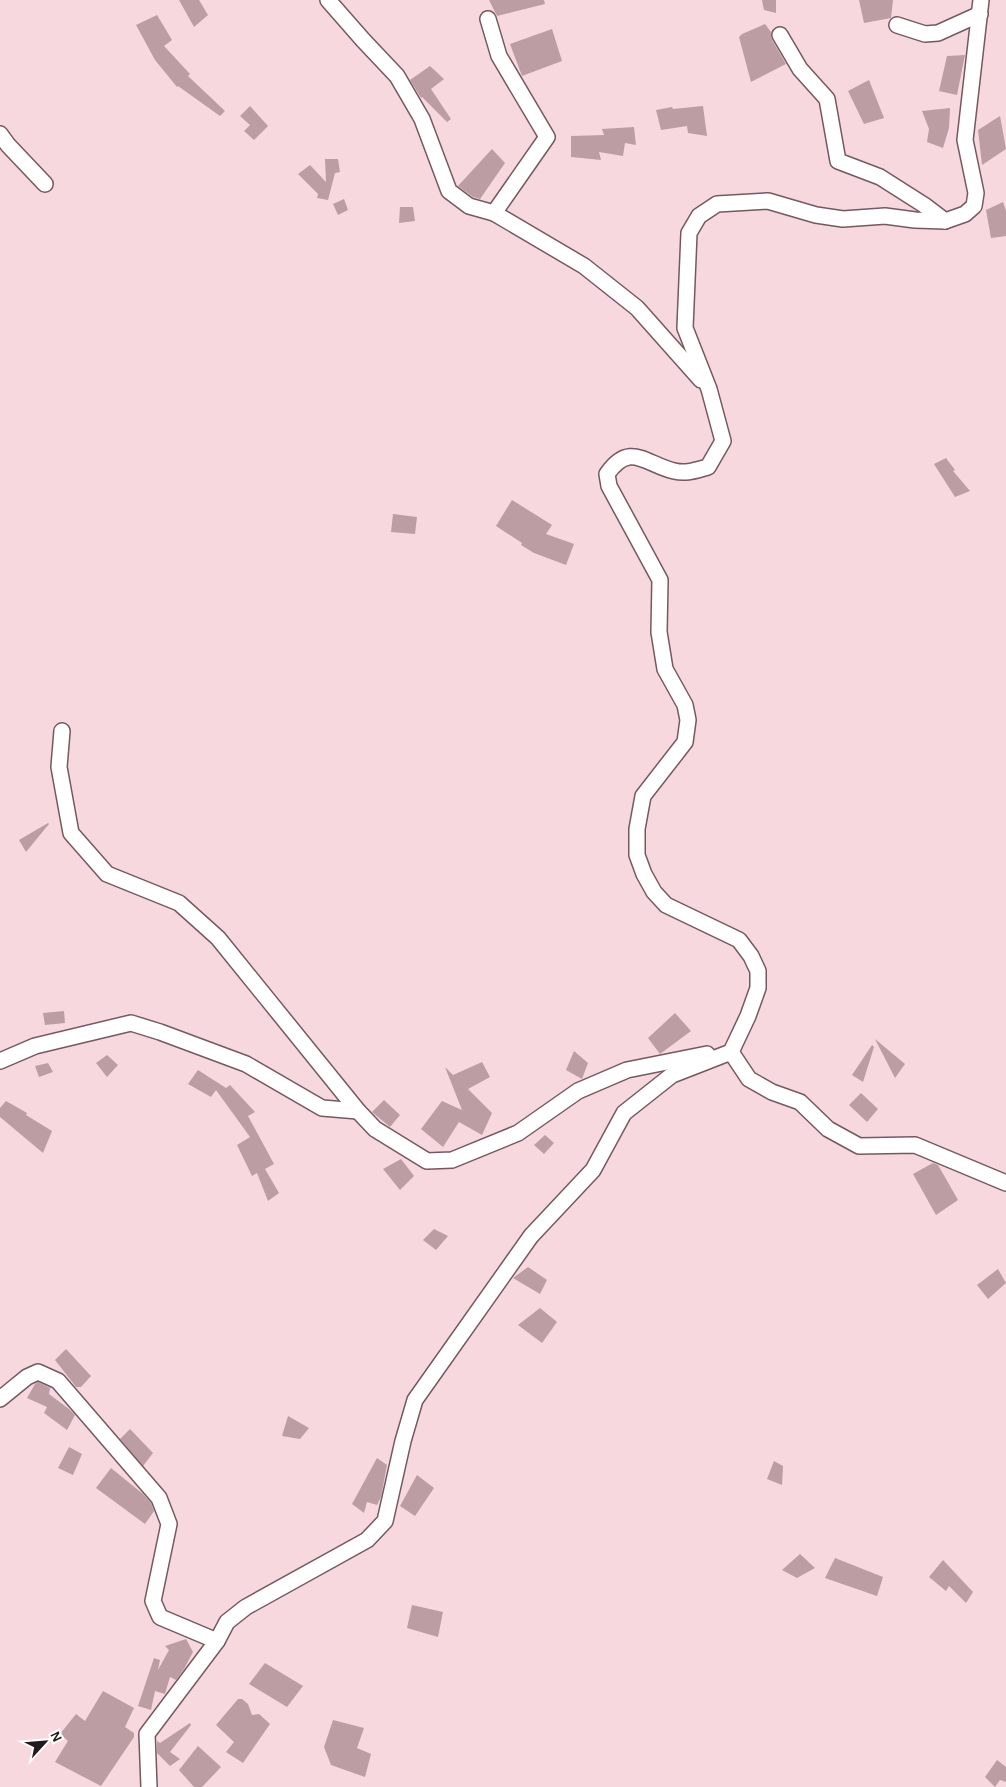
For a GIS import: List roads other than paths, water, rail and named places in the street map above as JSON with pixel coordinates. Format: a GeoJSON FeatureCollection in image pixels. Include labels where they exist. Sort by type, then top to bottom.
{"type":"FeatureCollection","features":[{"type":"Feature","properties":{"kind":"street"},"geometry":{"type":"LineString","coordinates":[[328,0],[397,76],[422,119],[449,191],[469,206],[494,212],[584,266],[637,308],[710,389]]}},
{"type":"Feature","properties":{"kind":"street"},"geometry":{"type":"LineString","coordinates":[[897,25],[924,34],[938,33],[980,7]]}},
{"type":"Feature","properties":{"kind":"street"},"geometry":{"type":"LineString","coordinates":[[149,1787],[146,1734],[217,1640],[227,1622],[246,1607],[368,1540],[385,1521],[403,1441],[415,1400],[531,1236],[593,1170],[624,1113],[672,1075],[731,1052],[748,1016],[758,988],[758,971],[751,956],[739,940],[666,905],[644,874],[637,855],[637,829],[643,796],[685,742],[688,720],[685,706],[666,669],[659,632],[660,580],[609,486],[606,474],[613,464],[625,456],[640,456],[673,470],[688,472],[708,467],[723,441],[710,389],[685,328],[689,233],[699,216],[717,204],[768,200],[816,215],[843,219],[885,216],[944,221],[965,214],[974,206],[976,193],[965,140],[980,7]]}},
{"type":"Feature","properties":{"kind":"street"},"geometry":{"type":"LineString","coordinates":[[488,19],[499,56],[547,137],[494,212]]}},
{"type":"Feature","properties":{"kind":"street"},"geometry":{"type":"LineString","coordinates":[[780,35],[800,69],[827,99],[838,161],[880,177],[924,205],[944,221]]}},
{"type":"Feature","properties":{"kind":"street"},"geometry":{"type":"LineString","coordinates":[[0,134],[45,184]]}},
{"type":"Feature","properties":{"kind":"street"},"geometry":{"type":"LineString","coordinates":[[62,731],[59,767],[71,833],[107,874],[179,903],[218,938],[358,1111],[375,1129],[426,1161],[452,1160],[518,1133],[578,1091],[627,1070],[702,1055],[731,1052]]}},
{"type":"Feature","properties":{"kind":"street"},"geometry":{"type":"LineString","coordinates":[[0,1061],[35,1046],[131,1023],[246,1064],[322,1108],[358,1111]]}},
{"type":"Feature","properties":{"kind":"street"},"geometry":{"type":"LineString","coordinates":[[731,1052],[749,1079],[772,1092],[800,1102],[828,1129],[860,1146],[915,1146],[1006,1183]]}},
{"type":"Feature","properties":{"kind":"street"},"geometry":{"type":"LineString","coordinates":[[0,1399],[27,1376],[38,1372],[58,1381],[160,1498],[169,1524],[153,1601],[160,1617],[217,1640]]}}]}
